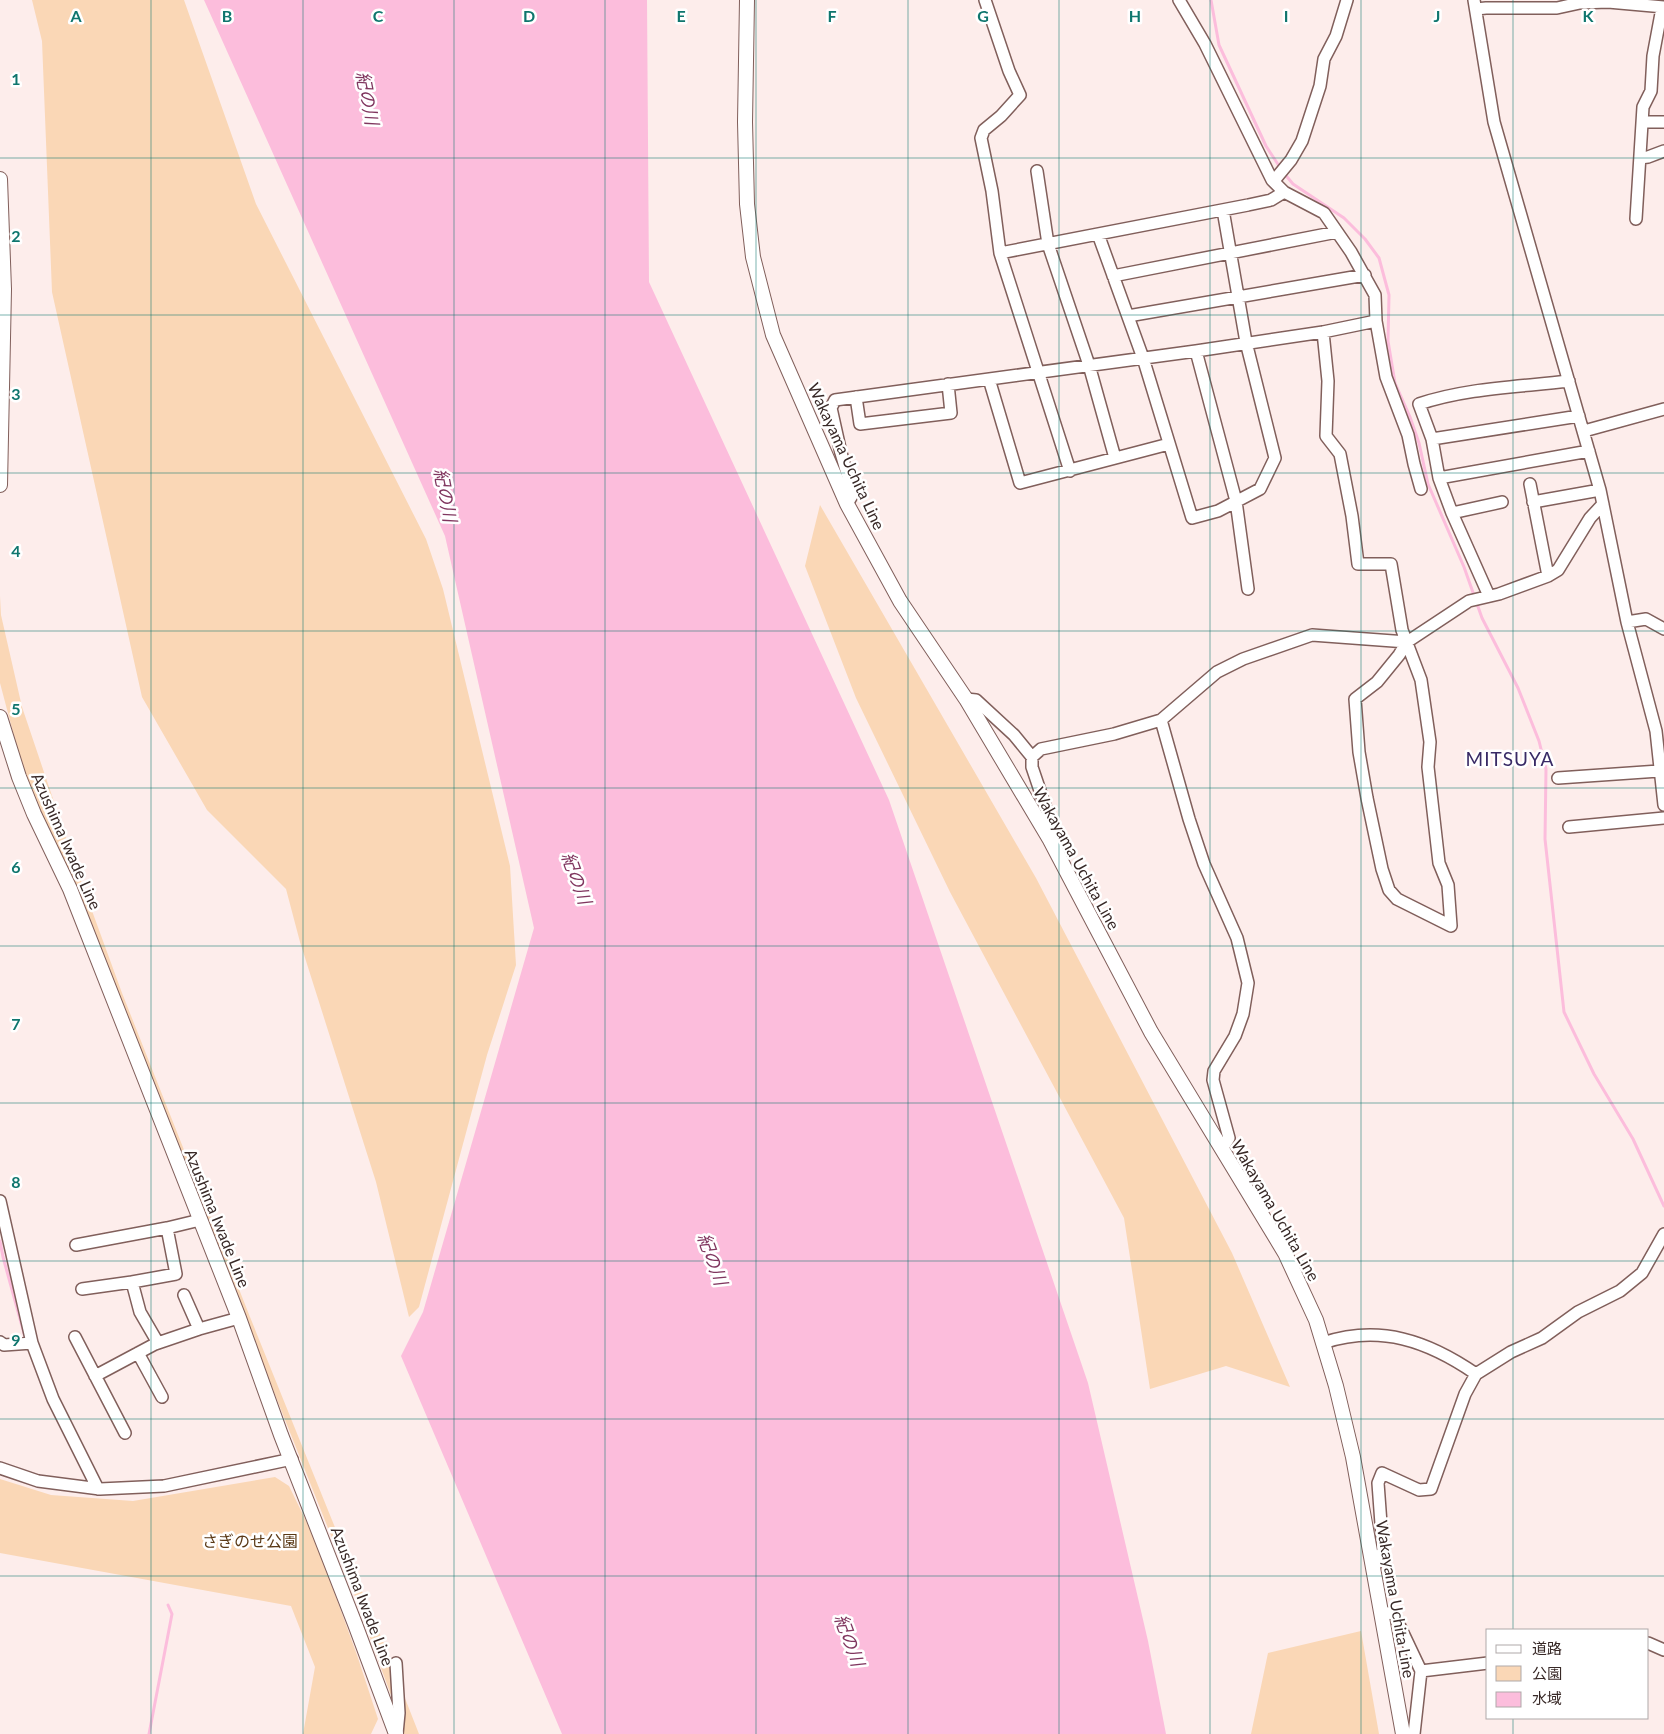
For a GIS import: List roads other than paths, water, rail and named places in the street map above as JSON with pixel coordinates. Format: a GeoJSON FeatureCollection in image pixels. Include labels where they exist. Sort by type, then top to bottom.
{"type":"FeatureCollection","features":[{"type":"Feature","properties":{"kind":"main road","name":"Wakayama Uchita Line"},"geometry":{"type":"LineString","coordinates":[[747,0],[745,122],[747,204],[753,257],[773,336],[847,504],[900,601],[966,700],[1050,840],[1151,1032],[1285,1253],[1316,1320],[1336,1386],[1353,1457],[1403,1734]]}},
{"type":"Feature","properties":{"kind":"main road"},"geometry":{"type":"LineString","coordinates":[[0,179],[4,289],[0,484]]}},
{"type":"Feature","properties":{"kind":"main road","name":"Azushima Iwade Line"},"geometry":{"type":"LineString","coordinates":[[0,717],[19,777],[34,814],[70,889],[239,1318],[281,1435],[292,1459],[397,1734]]}},
{"type":"Feature","properties":{"kind":"street"},"geometry":{"type":"LineString","coordinates":[[985,0],[1020,95],[1001,116],[984,130],[981,138],[992,191],[1000,253],[1040,372],[1070,471]]}},
{"type":"Feature","properties":{"kind":"street"},"geometry":{"type":"LineString","coordinates":[[1179,0],[1205,44],[1275,179],[1284,192],[1324,213],[1365,275],[1375,295],[1376,322],[1386,377],[1408,435],[1421,489]]}},
{"type":"Feature","properties":{"kind":"street"},"geometry":{"type":"LineString","coordinates":[[1275,179],[1291,160],[1302,141],[1320,86],[1324,59],[1336,36],[1347,0]]}},
{"type":"Feature","properties":{"kind":"street"},"geometry":{"type":"LineString","coordinates":[[1636,219],[1644,104],[1651,90],[1653,56],[1663,7],[1650,2],[1580,3],[1557,8],[1486,8],[1475,5],[1494,122],[1600,490],[1628,622],[1656,731],[1664,805]]}},
{"type":"Feature","properties":{"kind":"street"},"geometry":{"type":"LineString","coordinates":[[1642,122],[1664,122]]}},
{"type":"Feature","properties":{"kind":"street"},"geometry":{"type":"LineString","coordinates":[[1640,158],[1664,151]]}},
{"type":"Feature","properties":{"kind":"street"},"geometry":{"type":"LineString","coordinates":[[1037,170],[1048,244],[1089,365],[1115,458]]}},
{"type":"Feature","properties":{"kind":"street"},"geometry":{"type":"LineString","coordinates":[[1000,253],[1271,200],[1284,192]]}},
{"type":"Feature","properties":{"kind":"street"},"geometry":{"type":"LineString","coordinates":[[1098,234],[1143,358],[1192,518],[1218,511],[1260,489],[1275,458],[1246,342],[1222,210]]}},
{"type":"Feature","properties":{"kind":"street"},"geometry":{"type":"LineString","coordinates":[[1113,276],[1337,232]]}},
{"type":"Feature","properties":{"kind":"street"},"geometry":{"type":"LineString","coordinates":[[1128,316],[1365,275]]}},
{"type":"Feature","properties":{"kind":"street"},"geometry":{"type":"LineString","coordinates":[[847,504],[853,494],[831,408],[835,400],[1196,351],[1376,322]]}},
{"type":"Feature","properties":{"kind":"street"},"geometry":{"type":"LineString","coordinates":[[1323,332],[1328,381],[1326,436],[1340,454],[1352,516],[1358,564],[1391,564],[1402,630],[1407,642],[1421,680],[1430,742],[1428,767],[1439,863],[1448,885],[1451,926],[1397,899],[1390,890],[1382,869],[1359,752],[1355,699],[1377,682],[1407,642],[1469,601],[1548,576],[1558,570],[1590,518],[1603,504]]}},
{"type":"Feature","properties":{"kind":"street"},"geometry":{"type":"LineString","coordinates":[[1196,351],[1236,501],[1248,589]]}},
{"type":"Feature","properties":{"kind":"street"},"geometry":{"type":"LineString","coordinates":[[989,379],[1020,483],[1169,444]]}},
{"type":"Feature","properties":{"kind":"street"},"geometry":{"type":"LineString","coordinates":[[1485,596],[1439,478],[1432,439],[1419,404],[1435,398],[1474,392],[1569,381]]}},
{"type":"Feature","properties":{"kind":"street"},"geometry":{"type":"LineString","coordinates":[[856,397],[860,424],[951,413],[948,384]]}},
{"type":"Feature","properties":{"kind":"street"},"geometry":{"type":"LineString","coordinates":[[1584,431],[1664,409]]}},
{"type":"Feature","properties":{"kind":"street"},"geometry":{"type":"LineString","coordinates":[[1432,439],[1579,416]]}},
{"type":"Feature","properties":{"kind":"street"},"geometry":{"type":"LineString","coordinates":[[1439,478],[1589,450]]}},
{"type":"Feature","properties":{"kind":"street"},"geometry":{"type":"LineString","coordinates":[[1530,484],[1548,576]]}},
{"type":"Feature","properties":{"kind":"street"},"geometry":{"type":"LineString","coordinates":[[1533,502],[1600,490]]}},
{"type":"Feature","properties":{"kind":"street"},"geometry":{"type":"LineString","coordinates":[[1452,513],[1502,502]]}},
{"type":"Feature","properties":{"kind":"street"},"geometry":{"type":"LineString","coordinates":[[1628,622],[1646,619],[1664,629]]}},
{"type":"Feature","properties":{"kind":"street"},"geometry":{"type":"LineString","coordinates":[[1032,757],[1041,749],[1114,734],[1161,720],[1175,710],[1217,672],[1243,658],[1312,635],[1407,642]]}},
{"type":"Feature","properties":{"kind":"street"},"geometry":{"type":"LineString","coordinates":[[966,700],[976,700],[1014,735],[1032,757],[1032,767],[1054,832],[1050,840]]}},
{"type":"Feature","properties":{"kind":"street"},"geometry":{"type":"LineString","coordinates":[[1161,720],[1192,828],[1204,864],[1237,938],[1248,983],[1244,1014],[1235,1036],[1214,1071],[1213,1080],[1229,1138],[1222,1149]]}},
{"type":"Feature","properties":{"kind":"street"},"geometry":{"type":"LineString","coordinates":[[1558,778],[1659,771]]}},
{"type":"Feature","properties":{"kind":"street"},"geometry":{"type":"LineString","coordinates":[[1569,827],[1664,818]]}},
{"type":"Feature","properties":{"kind":"street"},"geometry":{"type":"LineString","coordinates":[[0,1201],[32,1343],[53,1399],[98,1489]]}},
{"type":"Feature","properties":{"kind":"street"},"geometry":{"type":"LineString","coordinates":[[76,1245],[200,1220]]}},
{"type":"Feature","properties":{"kind":"street"},"geometry":{"type":"LineString","coordinates":[[82,1289],[176,1274],[167,1228]]}},
{"type":"Feature","properties":{"kind":"street"},"geometry":{"type":"LineString","coordinates":[[1373,1569],[1383,1551],[1378,1483],[1382,1473],[1418,1490],[1431,1489],[1465,1394],[1476,1374],[1511,1352],[1542,1338],[1578,1312],[1620,1291],[1642,1273],[1664,1234]]}},
{"type":"Feature","properties":{"kind":"street"},"geometry":{"type":"LineString","coordinates":[[132,1282],[140,1312],[158,1343]]}},
{"type":"Feature","properties":{"kind":"street"},"geometry":{"type":"LineString","coordinates":[[184,1295],[198,1329]]}},
{"type":"Feature","properties":{"kind":"street"},"geometry":{"type":"LineString","coordinates":[[95,1376],[158,1343],[198,1329],[239,1318]]}},
{"type":"Feature","properties":{"kind":"street"},"geometry":{"type":"LineString","coordinates":[[1323,1343],[1342,1337],[1368,1335],[1398,1336],[1425,1345],[1454,1359],[1476,1374]]}},
{"type":"Feature","properties":{"kind":"street"},"geometry":{"type":"LineString","coordinates":[[75,1336],[125,1432]]}},
{"type":"Feature","properties":{"kind":"street"},"geometry":{"type":"LineString","coordinates":[[0,1342],[4,1345],[32,1343]]}},
{"type":"Feature","properties":{"kind":"street"},"geometry":{"type":"LineString","coordinates":[[138,1353],[162,1397]]}},
{"type":"Feature","properties":{"kind":"street"},"geometry":{"type":"LineString","coordinates":[[0,1468],[38,1481],[98,1489],[164,1486],[292,1459]]}},
{"type":"Feature","properties":{"kind":"street"},"geometry":{"type":"LineString","coordinates":[[1381,1612],[1394,1614],[1421,1671],[1414,1734]]}},
{"type":"Feature","properties":{"kind":"street"},"geometry":{"type":"LineString","coordinates":[[1649,1643],[1664,1650]]}},
{"type":"Feature","properties":{"kind":"street"},"geometry":{"type":"LineString","coordinates":[[396,1662],[399,1714],[397,1734]]}},
{"type":"Feature","properties":{"kind":"street"},"geometry":{"type":"LineString","coordinates":[[1421,1671],[1486,1662]]}},
{"type":"Feature","properties":{"kind":"water","name":"紀の川"},"geometry":{"type":"Polygon","coordinates":[[[204,0],[647,0],[649,282],[889,800],[1088,1383],[1148,1641],[1166,1734],[562,1734],[401,1356],[423,1312],[534,928],[445,536],[204,0]]]}},
{"type":"Feature","properties":{"kind":"waterway"},"geometry":{"type":"LineString","coordinates":[[1211,0],[1219,45],[1266,146],[1293,184],[1344,218],[1365,239],[1379,258],[1389,295],[1388,341],[1395,383],[1419,443],[1428,484],[1464,567],[1482,618],[1518,688],[1539,741],[1546,769],[1545,839],[1564,1012],[1594,1074],[1633,1139],[1664,1206]]}},
{"type":"Feature","properties":{"kind":"waterway"},"geometry":{"type":"LineString","coordinates":[[0,1241],[25,1337]]}},
{"type":"Feature","properties":{"kind":"waterway"},"geometry":{"type":"LineString","coordinates":[[149,1734],[172,1614],[168,1605]]}},
{"type":"Feature","properties":{"kind":"district","name":"MITSUYA"},"geometry":{"type":"Point","coordinates":[1510,758]}},
{"type":"Feature","properties":{"kind":"park label","name":"さぎのせ公園"},"geometry":{"type":"Point","coordinates":[250,1540]}}]}
